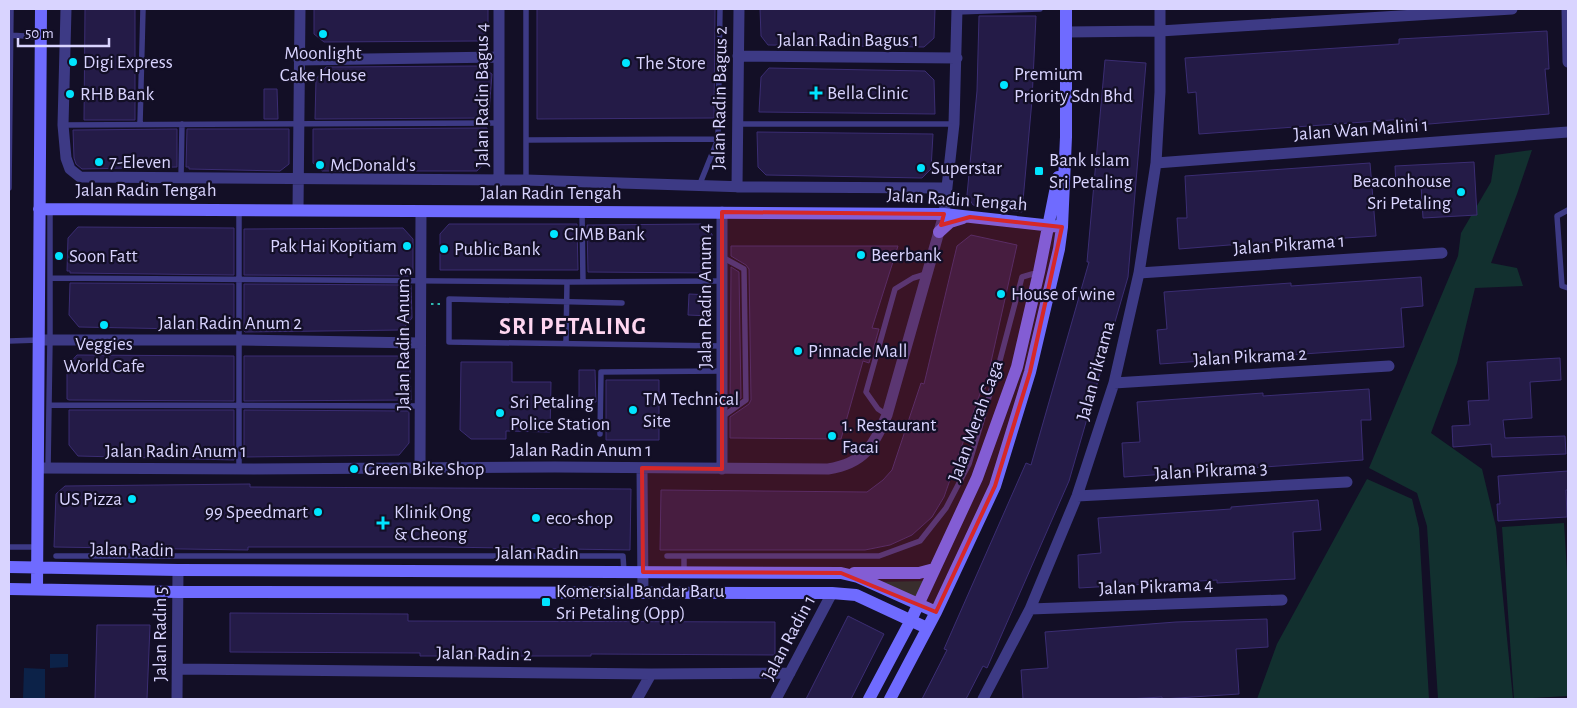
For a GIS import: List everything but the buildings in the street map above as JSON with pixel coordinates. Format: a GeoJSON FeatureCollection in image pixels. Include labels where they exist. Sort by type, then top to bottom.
{"type":"FeatureCollection","features":[{"type":"Feature","properties":{"kind":"street"},"geometry":{"type":"LineString","coordinates":[[37,588],[43,468],[45,340],[41,9]]}},
{"type":"Feature","properties":{"kind":"street"},"geometry":{"type":"LineString","coordinates":[[63,125],[66,9]]}},
{"type":"Feature","properties":{"kind":"street"},"geometry":{"type":"LineString","coordinates":[[298,210],[300,9]]}},
{"type":"Feature","properties":{"kind":"street","name":"Jalan Radin Bagus 4"},"geometry":{"type":"LineString","coordinates":[[499,9],[499,180]]}},
{"type":"Feature","properties":{"kind":"street","name":"Jalan Radin Bagus 2"},"geometry":{"type":"LineString","coordinates":[[737,187],[739,9]]}},
{"type":"Feature","properties":{"kind":"street","name":"Jalan Merah Caga"},"geometry":{"type":"LineString","coordinates":[[890,699],[936,612],[994,486],[1030,372],[1059,249],[1062,227],[1066,137],[1066,9]]}},
{"type":"Feature","properties":{"kind":"street","name":"Jalan Pikrama"},"geometry":{"type":"LineString","coordinates":[[983,699],[1030,609],[1077,496],[1114,382],[1139,273],[1156,163],[1160,92],[1160,9]]}},
{"type":"Feature","properties":{"kind":"street"},"geometry":{"type":"LineString","coordinates":[[1066,32],[1160,31],[1512,9]]}},
{"type":"Feature","properties":{"kind":"street"},"geometry":{"type":"LineString","coordinates":[[1567,9],[1568,62]]}},
{"type":"Feature","properties":{"kind":"street","name":"Jalan Radin Anum 1"},"geometry":{"type":"LineString","coordinates":[[43,468],[555,467],[828,469],[844,466],[857,460],[867,451],[876,438],[887,415],[944,214],[954,124],[957,11]]}},
{"type":"Feature","properties":{"kind":"street","name":"Jalan Radin Bagus 1"},"geometry":{"type":"LineString","coordinates":[[738,56],[957,58]]}},
{"type":"Feature","properties":{"kind":"street"},"geometry":{"type":"LineString","coordinates":[[299,60],[499,57]]}},
{"type":"Feature","properties":{"kind":"street","name":"Jalan Radin Tengah"},"geometry":{"type":"LineString","coordinates":[[63,125],[66,158],[70,169],[80,177],[526,180],[737,187],[947,188]]}},
{"type":"Feature","properties":{"kind":"street","name":"Jalan Wan Malini 1"},"geometry":{"type":"LineString","coordinates":[[1156,163],[1568,132]]}},
{"type":"Feature","properties":{"kind":"street","name":"Jalan Merah Caga"},"geometry":{"type":"LineString","coordinates":[[869,699],[911,620],[977,478],[1013,376],[1039,272],[1066,137]]}},
{"type":"Feature","properties":{"kind":"street","name":"Jalan Radin Tengah"},"geometry":{"type":"LineString","coordinates":[[44,209],[944,214],[1062,227]]}},
{"type":"Feature","properties":{"kind":"street","name":"Jalan Radin Anum 3"},"geometry":{"type":"LineString","coordinates":[[420,468],[421,211]]}},
{"type":"Feature","properties":{"kind":"street","name":"Jalan Radin Anum 4"},"geometry":{"type":"LineString","coordinates":[[722,212],[722,469]]}},
{"type":"Feature","properties":{"kind":"street"},"geometry":{"type":"LineString","coordinates":[[939,232],[950,222],[970,217]]}},
{"type":"Feature","properties":{"kind":"street","name":"Jalan Pikrama 1"},"geometry":{"type":"LineString","coordinates":[[1139,273],[1442,253]]}},
{"type":"Feature","properties":{"kind":"street","name":"Jalan Radin Anum 2"},"geometry":{"type":"LineString","coordinates":[[45,340],[239,340],[420,343]]}},
{"type":"Feature","properties":{"kind":"street","name":"Jalan Pikrama 2"},"geometry":{"type":"LineString","coordinates":[[1114,382],[1389,366]]}},
{"type":"Feature","properties":{"kind":"street"},"geometry":{"type":"LineString","coordinates":[[642,468],[643,593]]}},
{"type":"Feature","properties":{"kind":"street","name":"Jalan Pikrama 3"},"geometry":{"type":"LineString","coordinates":[[1077,496],[1347,482]]}},
{"type":"Feature","properties":{"kind":"street","name":"Jalan Radin"},"geometry":{"type":"LineString","coordinates":[[9,567],[178,570],[842,573],[858,577],[936,612]]}},
{"type":"Feature","properties":{"kind":"street"},"geometry":{"type":"LineString","coordinates":[[842,573],[919,573],[934,569]]}},
{"type":"Feature","properties":{"kind":"street","name":"Jalan Radin 5"},"geometry":{"type":"LineString","coordinates":[[177,699],[178,570]]}},
{"type":"Feature","properties":{"kind":"street","name":"Jalan Radin"},"geometry":{"type":"LineString","coordinates":[[9,588],[178,592],[832,593],[856,595],[927,628]]}},
{"type":"Feature","properties":{"kind":"street","name":"Jalan Radin 1"},"geometry":{"type":"LineString","coordinates":[[776,699],[832,593]]}},
{"type":"Feature","properties":{"kind":"street","name":"Jalan Pikrama 4"},"geometry":{"type":"LineString","coordinates":[[1030,609],[1282,600]]}},
{"type":"Feature","properties":{"kind":"street","name":"Jalan Radin 2"},"geometry":{"type":"LineString","coordinates":[[178,669],[651,674],[790,673]]}},
{"type":"Feature","properties":{"kind":"street"},"geometry":{"type":"LineString","coordinates":[[638,699],[651,674]]}},
{"type":"Feature","properties":{"kind":"lane"},"geometry":{"type":"LineString","coordinates":[[9,188],[11,9]]}},
{"type":"Feature","properties":{"kind":"lane"},"geometry":{"type":"LineString","coordinates":[[140,124],[143,9]]}},
{"type":"Feature","properties":{"kind":"lane"},"geometry":{"type":"LineString","coordinates":[[526,9],[526,180]]}},
{"type":"Feature","properties":{"kind":"lane"},"geometry":{"type":"LineString","coordinates":[[699,186],[718,139],[720,9]]}},
{"type":"Feature","properties":{"kind":"lane"},"geometry":{"type":"LineString","coordinates":[[957,11],[1040,9]]}},
{"type":"Feature","properties":{"kind":"lane"},"geometry":{"type":"LineString","coordinates":[[11,37],[40,37]]}},
{"type":"Feature","properties":{"kind":"lane"},"geometry":{"type":"LineString","coordinates":[[63,125],[499,123]]}},
{"type":"Feature","properties":{"kind":"lane"},"geometry":{"type":"LineString","coordinates":[[181,178],[182,124]]}},
{"type":"Feature","properties":{"kind":"lane"},"geometry":{"type":"LineString","coordinates":[[737,124],[954,124]]}},
{"type":"Feature","properties":{"kind":"lane"},"geometry":{"type":"LineString","coordinates":[[526,140],[718,139]]}},
{"type":"Feature","properties":{"kind":"lane"},"geometry":{"type":"LineString","coordinates":[[43,468],[49,406],[45,340],[50,278],[44,209]]}},
{"type":"Feature","properties":{"kind":"lane"},"geometry":{"type":"LineString","coordinates":[[239,210],[239,469]]}},
{"type":"Feature","properties":{"kind":"lane"},"geometry":{"type":"LineString","coordinates":[[1568,210],[1557,216],[1562,286],[1568,288]]}},
{"type":"Feature","properties":{"kind":"lane"},"geometry":{"type":"LineString","coordinates":[[582,212],[583,282]]}},
{"type":"Feature","properties":{"kind":"lane"},"geometry":{"type":"LineString","coordinates":[[722,257],[744,269],[746,400],[722,417]]}},
{"type":"Feature","properties":{"kind":"lane"},"geometry":{"type":"LineString","coordinates":[[667,556],[879,556],[920,541],[946,508],[969,464],[1022,277],[1039,272]]}},
{"type":"Feature","properties":{"kind":"lane"},"geometry":{"type":"LineString","coordinates":[[887,415],[878,409],[866,392],[895,290],[913,278],[928,274]]}},
{"type":"Feature","properties":{"kind":"lane"},"geometry":{"type":"LineString","coordinates":[[50,278],[567,282],[723,281]]}},
{"type":"Feature","properties":{"kind":"lane"},"geometry":{"type":"LineString","coordinates":[[566,343],[567,282]]}},
{"type":"Feature","properties":{"kind":"lane"},"geometry":{"type":"LineString","coordinates":[[622,303],[449,299],[449,342],[722,346]]}},
{"type":"Feature","properties":{"kind":"lane"},"geometry":{"type":"LineString","coordinates":[[9,341],[45,340]]}},
{"type":"Feature","properties":{"kind":"lane"},"geometry":{"type":"LineString","coordinates":[[600,434],[601,372],[722,372]]}},
{"type":"Feature","properties":{"kind":"lane"},"geometry":{"type":"LineString","coordinates":[[49,406],[420,406]]}},
{"type":"Feature","properties":{"kind":"lane"},"geometry":{"type":"LineString","coordinates":[[9,547],[38,548]]}},
{"type":"Feature","properties":{"kind":"lane"},"geometry":{"type":"LineString","coordinates":[[56,556],[623,556],[624,572]]}},
{"type":"Feature","properties":{"kind":"lane"},"geometry":{"type":"LineString","coordinates":[[103,556],[103,569]]}},
{"type":"Feature","properties":{"kind":"lane"},"geometry":{"type":"LineString","coordinates":[[684,556],[684,572]]}},
{"type":"Feature","properties":{"kind":"path"},"geometry":{"type":"LineString","coordinates":[[430,304],[441,304]]}},
{"type":"Feature","properties":{"kind":"highlighted area"},"geometry":{"type":"Polygon","coordinates":[[[722,212],[944,214],[941,225],[970,217],[1062,227],[1030,372],[995,486],[936,612],[841,573],[643,572],[642,468],[722,469],[722,212]]]}},
{"type":"Feature","properties":{"kind":"green space"},"geometry":{"type":"Polygon","coordinates":[[[1532,150],[1491,263],[1517,268],[1523,286],[1475,288],[1457,363],[1431,433],[1482,469],[1496,527],[1513,699],[1438,699],[1427,526],[1417,493],[1369,468],[1458,256],[1461,233],[1491,182],[1495,155],[1532,150]]]}},
{"type":"Feature","properties":{"kind":"green space"},"geometry":{"type":"Polygon","coordinates":[[[1367,479],[1412,499],[1419,528],[1429,699],[1257,699],[1277,644],[1367,479]]]}},
{"type":"Feature","properties":{"kind":"green space"},"geometry":{"type":"Polygon","coordinates":[[[1564,523],[1568,587],[1568,696],[1514,699],[1502,527],[1564,523]]]}},
{"type":"Feature","properties":{"kind":"green space"},"geometry":{"type":"Polygon","coordinates":[[[925,581],[917,601],[876,582],[925,581]]]}},
{"type":"Feature","properties":{"kind":"water"},"geometry":{"type":"Polygon","coordinates":[[[50,654],[68,654],[68,667],[50,668],[50,654]]]}},
{"type":"Feature","properties":{"kind":"water"},"geometry":{"type":"Polygon","coordinates":[[[24,668],[45,669],[45,699],[23,699],[24,668]]]}},
{"type":"Feature","properties":{"kind":"place","name":"Moonlight Cake House"},"geometry":{"type":"Point","coordinates":[323,34]}},
{"type":"Feature","properties":{"kind":"place","name":"Digi Express"},"geometry":{"type":"Point","coordinates":[73,62]}},
{"type":"Feature","properties":{"kind":"place","name":"The Store"},"geometry":{"type":"Point","coordinates":[626,63]}},
{"type":"Feature","properties":{"kind":"place","name":"Premium Priority Sdn Bhd"},"geometry":{"type":"Point","coordinates":[1004,85]}},
{"type":"Feature","properties":{"kind":"place","name":"Bella Clinic"},"geometry":{"type":"Point","coordinates":[816,93]}},
{"type":"Feature","properties":{"kind":"place","name":"RHB Bank"},"geometry":{"type":"Point","coordinates":[70,94]}},
{"type":"Feature","properties":{"kind":"place","name":"7-Eleven"},"geometry":{"type":"Point","coordinates":[99,162]}},
{"type":"Feature","properties":{"kind":"place","name":"McDonald's"},"geometry":{"type":"Point","coordinates":[320,165]}},
{"type":"Feature","properties":{"kind":"place","name":"Superstar"},"geometry":{"type":"Point","coordinates":[921,168]}},
{"type":"Feature","properties":{"kind":"place","name":"Bank Islam Sri Petaling"},"geometry":{"type":"Point","coordinates":[1039,171]}},
{"type":"Feature","properties":{"kind":"place","name":"Beaconhouse Sri Petaling"},"geometry":{"type":"Point","coordinates":[1461,192]}},
{"type":"Feature","properties":{"kind":"place","name":"CIMB Bank"},"geometry":{"type":"Point","coordinates":[554,234]}},
{"type":"Feature","properties":{"kind":"place","name":"Pak Hai Kopitiam"},"geometry":{"type":"Point","coordinates":[407,246]}},
{"type":"Feature","properties":{"kind":"place","name":"Public Bank"},"geometry":{"type":"Point","coordinates":[444,249]}},
{"type":"Feature","properties":{"kind":"place","name":"Beerbank"},"geometry":{"type":"Point","coordinates":[861,255]}},
{"type":"Feature","properties":{"kind":"place","name":"Soon Fatt"},"geometry":{"type":"Point","coordinates":[59,256]}},
{"type":"Feature","properties":{"kind":"place","name":"House of wine"},"geometry":{"type":"Point","coordinates":[1001,294]}},
{"type":"Feature","properties":{"kind":"place","name":"Veggies World Cafe"},"geometry":{"type":"Point","coordinates":[104,325]}},
{"type":"Feature","properties":{"kind":"place","name":"Pinnacle Mall"},"geometry":{"type":"Point","coordinates":[798,351]}},
{"type":"Feature","properties":{"kind":"place","name":"TM Technical Site"},"geometry":{"type":"Point","coordinates":[633,410]}},
{"type":"Feature","properties":{"kind":"place","name":"Sri Petaling Police Station"},"geometry":{"type":"Point","coordinates":[500,413]}},
{"type":"Feature","properties":{"kind":"place","name":"1. Restaurant Facai"},"geometry":{"type":"Point","coordinates":[832,436]}},
{"type":"Feature","properties":{"kind":"place","name":"Green Bike Shop"},"geometry":{"type":"Point","coordinates":[354,469]}},
{"type":"Feature","properties":{"kind":"place","name":"US Pizza"},"geometry":{"type":"Point","coordinates":[132,499]}},
{"type":"Feature","properties":{"kind":"place","name":"99 Speedmart"},"geometry":{"type":"Point","coordinates":[318,512]}},
{"type":"Feature","properties":{"kind":"place","name":"eco-shop"},"geometry":{"type":"Point","coordinates":[536,518]}},
{"type":"Feature","properties":{"kind":"place","name":"Klinik Ong & Cheong"},"geometry":{"type":"Point","coordinates":[383,523]}},
{"type":"Feature","properties":{"kind":"place","name":"Komersial Bandar Baru Sri Petaling (Opp)"},"geometry":{"type":"Point","coordinates":[546,602]}},
{"type":"Feature","properties":{"kind":"district","name":"SRI PETALING"},"geometry":{"type":"Point","coordinates":[573,327]}}]}
